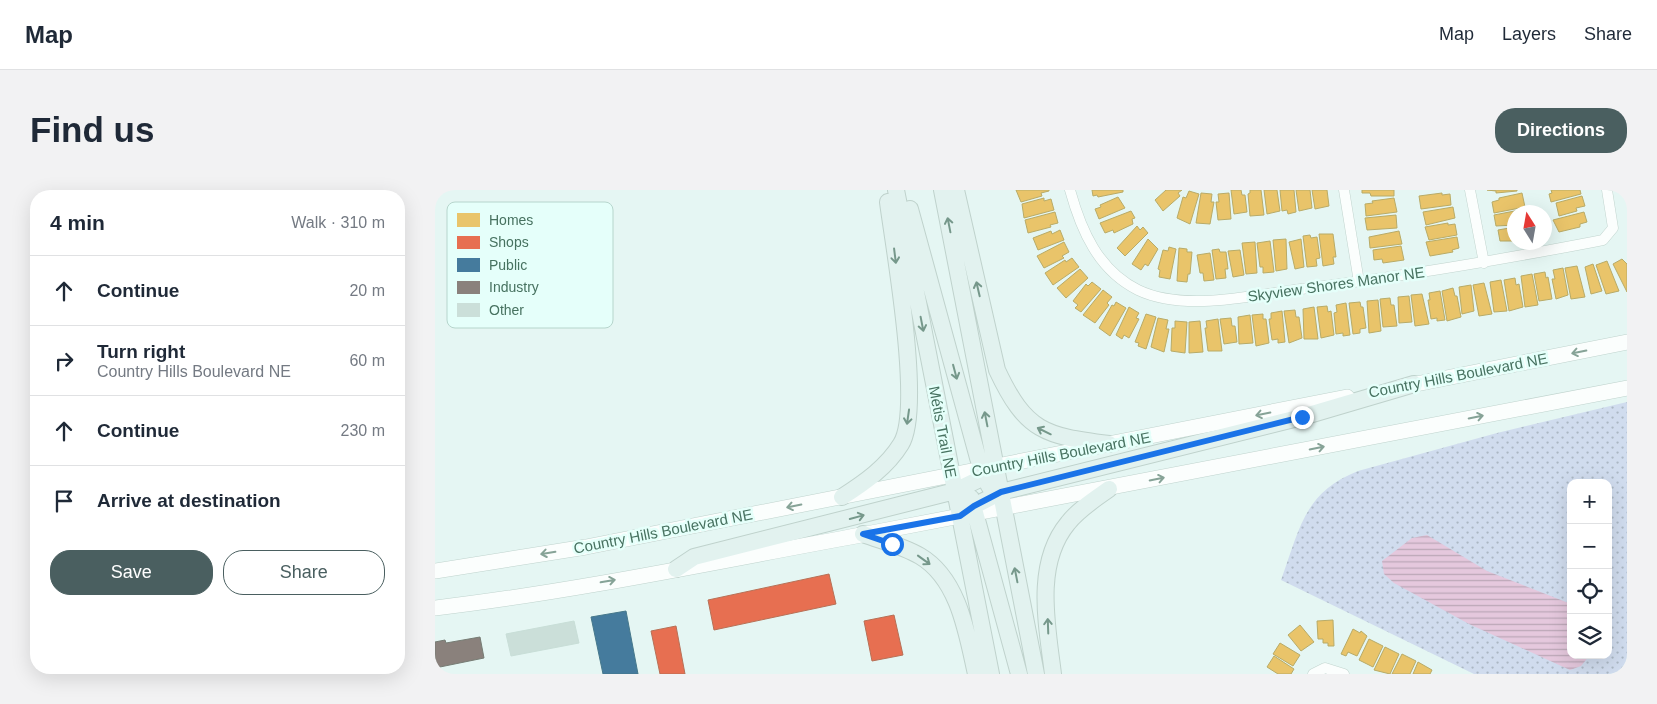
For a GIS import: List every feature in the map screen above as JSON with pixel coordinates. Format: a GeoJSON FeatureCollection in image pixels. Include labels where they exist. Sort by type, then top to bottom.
{"type":"FeatureCollection","features":[{"type":"Feature","properties":{"kind":"main road"},"geometry":{"type":"LineString","coordinates":[[842,497],[880,469],[902,443],[907,422],[910,399],[907,354],[886,190]]}},
{"type":"Feature","properties":{"kind":"main road","name":"Métis Trail NE"},"geometry":{"type":"LineString","coordinates":[[896,190],[957,484],[970,512],[991,674]]}},
{"type":"Feature","properties":{"kind":"main road"},"geometry":{"type":"LineString","coordinates":[[905,190],[987,471],[999,499],[1035,674]]}},
{"type":"Feature","properties":{"kind":"main road"},"geometry":{"type":"LineString","coordinates":[[942,190],[987,471]]}},
{"type":"Feature","properties":{"kind":"main road"},"geometry":{"type":"LineString","coordinates":[[956,190],[997,370],[1009,395],[1023,415],[1038,428],[1066,439],[1109,444]]}},
{"type":"Feature","properties":{"kind":"main road","name":"Country Hills Boulevard NE"},"geometry":{"type":"LineString","coordinates":[[987,471],[1109,444],[1627,342]]}},
{"type":"Feature","properties":{"kind":"main road"},"geometry":{"type":"LineString","coordinates":[[435,608],[511,599],[863,534],[970,512],[999,499],[1302,417],[1414,384]]}},
{"type":"Feature","properties":{"kind":"main road"},"geometry":{"type":"LineString","coordinates":[[999,499],[1109,488],[1627,388]]}},
{"type":"Feature","properties":{"kind":"main road"},"geometry":{"type":"LineString","coordinates":[[676,569],[694,557],[957,484],[987,471]]}},
{"type":"Feature","properties":{"kind":"main road","name":"Country Hills Boulevard NE"},"geometry":{"type":"LineString","coordinates":[[435,571],[586,547],[842,497],[957,484]]}},
{"type":"Feature","properties":{"kind":"main road"},"geometry":{"type":"LineString","coordinates":[[1053,674],[1046,594],[1049,562],[1069,523],[1109,488]]}},
{"type":"Feature","properties":{"kind":"main road"},"geometry":{"type":"LineString","coordinates":[[970,512],[1019,674]]}},
{"type":"Feature","properties":{"kind":"main road"},"geometry":{"type":"LineString","coordinates":[[863,534],[922,557],[940,573],[952,592],[960,613],[976,674]]}},
{"type":"Feature","properties":{"kind":"street","name":"Skyview Shores Manor NE"},"geometry":{"type":"LineString","coordinates":[[1070,190],[1085,236],[1098,256],[1115,273],[1137,289],[1158,297],[1202,301],[1359,282],[1484,263],[1603,240],[1613,228],[1607,190]]}},
{"type":"Feature","properties":{"kind":"street"},"geometry":{"type":"LineString","coordinates":[[1344,190],[1359,282]]}},
{"type":"Feature","properties":{"kind":"street"},"geometry":{"type":"LineString","coordinates":[[1470,190],[1484,263]]}},
{"type":"Feature","properties":{"kind":"street"},"geometry":{"type":"LineString","coordinates":[[1313,674],[1325,668],[1345,674]]}},
{"type":"Feature","properties":{"kind":"shaded area"},"geometry":{"type":"Polygon","coordinates":[[[1627,402],[1627,674],[1474,674],[1281,580],[1299,529],[1314,502],[1325,490],[1358,471],[1497,433],[1627,402]]]}},
{"type":"Feature","properties":{"kind":"shaded area"},"geometry":{"type":"Polygon","coordinates":[[[1427,535],[1487,571],[1567,602],[1567,659],[1587,659],[1581,666],[1570,670],[1469,624],[1394,583],[1384,574],[1382,561],[1412,538],[1427,535]]]}},
{"type":"Feature","properties":{"kind":"building: Homes"},"geometry":{"type":"Polygon","coordinates":[[[1016,190],[1049,191],[1041,193],[1042,196],[1021,202],[1016,190]]]}},
{"type":"Feature","properties":{"kind":"building: Homes"},"geometry":{"type":"Polygon","coordinates":[[[1092,190],[1123,190],[1123,192],[1098,197],[1097,195],[1093,196],[1092,190]]]}},
{"type":"Feature","properties":{"kind":"building: Homes"},"geometry":{"type":"Polygon","coordinates":[[[1166,190],[1182,190],[1178,193],[1180,196],[1163,211],[1155,200],[1166,190]]]}},
{"type":"Feature","properties":{"kind":"building: Homes"},"geometry":{"type":"Polygon","coordinates":[[[1231,190],[1241,190],[1242,195],[1245,195],[1247,212],[1234,214],[1231,190]]]}},
{"type":"Feature","properties":{"kind":"building: Homes"},"geometry":{"type":"Polygon","coordinates":[[[1250,190],[1261,190],[1264,215],[1250,216],[1248,194],[1250,190]]]}},
{"type":"Feature","properties":{"kind":"building: Homes"},"geometry":{"type":"Polygon","coordinates":[[[1264,190],[1277,190],[1280,211],[1267,214],[1264,190]]]}},
{"type":"Feature","properties":{"kind":"building: Homes"},"geometry":{"type":"Polygon","coordinates":[[[1280,190],[1294,190],[1296,212],[1288,214],[1287,210],[1282,211],[1280,190]]]}},
{"type":"Feature","properties":{"kind":"building: Homes"},"geometry":{"type":"Polygon","coordinates":[[[1296,190],[1310,190],[1312,208],[1299,211],[1296,190]]]}},
{"type":"Feature","properties":{"kind":"building: Homes"},"geometry":{"type":"Polygon","coordinates":[[[1312,190],[1327,190],[1329,206],[1315,209],[1312,190]]]}},
{"type":"Feature","properties":{"kind":"building: Homes"},"geometry":{"type":"Polygon","coordinates":[[[1362,190],[1394,190],[1394,196],[1371,196],[1370,193],[1362,193],[1362,190]]]}},
{"type":"Feature","properties":{"kind":"building: Homes"},"geometry":{"type":"Polygon","coordinates":[[[1487,190],[1517,191],[1496,193],[1496,191],[1487,190]]]}},
{"type":"Feature","properties":{"kind":"building: Homes"},"geometry":{"type":"Polygon","coordinates":[[[1551,190],[1580,190],[1581,194],[1551,202],[1549,194],[1552,193],[1551,190]]]}},
{"type":"Feature","properties":{"kind":"building: Homes"},"geometry":{"type":"Polygon","coordinates":[[[1189,191],[1199,194],[1190,224],[1177,218],[1183,197],[1186,198],[1189,191]]]}},
{"type":"Feature","properties":{"kind":"building: Homes"},"geometry":{"type":"Polygon","coordinates":[[[1201,193],[1212,194],[1211,202],[1214,202],[1210,224],[1196,223],[1201,193]]]}},
{"type":"Feature","properties":{"kind":"building: Homes"},"geometry":{"type":"Polygon","coordinates":[[[1229,193],[1231,219],[1218,220],[1216,202],[1219,202],[1218,194],[1229,193]]]}},
{"type":"Feature","properties":{"kind":"building: Homes"},"geometry":{"type":"Polygon","coordinates":[[[1442,193],[1442,195],[1450,194],[1451,205],[1421,209],[1419,196],[1442,193]]]}},
{"type":"Feature","properties":{"kind":"building: Homes"},"geometry":{"type":"Polygon","coordinates":[[[1522,193],[1525,205],[1507,205],[1507,210],[1494,213],[1492,202],[1499,200],[1499,198],[1522,193]]]}},
{"type":"Feature","properties":{"kind":"building: Homes"},"geometry":{"type":"Polygon","coordinates":[[[1582,196],[1585,206],[1576,208],[1577,211],[1559,216],[1556,203],[1582,196]]]}},
{"type":"Feature","properties":{"kind":"building: Homes"},"geometry":{"type":"Polygon","coordinates":[[[1118,197],[1125,208],[1099,219],[1095,209],[1118,197]]]}},
{"type":"Feature","properties":{"kind":"building: Homes"},"geometry":{"type":"Polygon","coordinates":[[[1044,198],[1044,201],[1051,199],[1054,210],[1024,218],[1022,204],[1044,198]]]}},
{"type":"Feature","properties":{"kind":"building: Homes"},"geometry":{"type":"Polygon","coordinates":[[[1394,198],[1397,212],[1366,216],[1365,204],[1373,203],[1372,201],[1394,198]]]}},
{"type":"Feature","properties":{"kind":"building: Homes"},"geometry":{"type":"Polygon","coordinates":[[[1453,207],[1455,218],[1426,225],[1423,212],[1453,207]]]}},
{"type":"Feature","properties":{"kind":"building: Homes"},"geometry":{"type":"Polygon","coordinates":[[[1131,211],[1135,218],[1132,219],[1133,224],[1114,233],[1113,230],[1105,233],[1100,223],[1131,211]]]}},
{"type":"Feature","properties":{"kind":"building: Homes"},"geometry":{"type":"Polygon","coordinates":[[[1055,212],[1058,223],[1050,225],[1051,227],[1028,233],[1025,220],[1055,212]]]}},
{"type":"Feature","properties":{"kind":"building: Homes"},"geometry":{"type":"Polygon","coordinates":[[[1507,212],[1507,225],[1496,226],[1494,215],[1507,212]]]}},
{"type":"Feature","properties":{"kind":"building: Homes"},"geometry":{"type":"Polygon","coordinates":[[[1584,212],[1587,222],[1580,224],[1580,227],[1559,232],[1553,220],[1584,212]]]}},
{"type":"Feature","properties":{"kind":"building: Homes"},"geometry":{"type":"Polygon","coordinates":[[[1396,215],[1397,228],[1367,230],[1365,218],[1396,215]]]}},
{"type":"Feature","properties":{"kind":"building: Homes"},"geometry":{"type":"Polygon","coordinates":[[[1448,223],[1448,225],[1455,224],[1457,235],[1429,240],[1425,227],[1448,223]]]}},
{"type":"Feature","properties":{"kind":"building: Homes"},"geometry":{"type":"Polygon","coordinates":[[[1137,226],[1140,230],[1143,227],[1148,233],[1125,256],[1117,248],[1137,226]]]}},
{"type":"Feature","properties":{"kind":"building: Homes"},"geometry":{"type":"Polygon","coordinates":[[[1507,228],[1507,241],[1500,241],[1498,230],[1507,228]]]}},
{"type":"Feature","properties":{"kind":"building: Homes"},"geometry":{"type":"Polygon","coordinates":[[[1060,230],[1064,240],[1038,250],[1033,238],[1051,231],[1052,234],[1060,230]]]}},
{"type":"Feature","properties":{"kind":"building: Homes"},"geometry":{"type":"Polygon","coordinates":[[[1399,231],[1402,244],[1370,248],[1369,237],[1399,231]]]}},
{"type":"Feature","properties":{"kind":"building: Homes"},"geometry":{"type":"Polygon","coordinates":[[[1319,234],[1333,234],[1336,257],[1333,257],[1334,264],[1323,266],[1319,234]]]}},
{"type":"Feature","properties":{"kind":"building: Homes"},"geometry":{"type":"Polygon","coordinates":[[[1310,235],[1311,238],[1317,237],[1320,258],[1316,259],[1317,266],[1307,267],[1303,236],[1310,235]]]}},
{"type":"Feature","properties":{"kind":"building: Homes"},"geometry":{"type":"Polygon","coordinates":[[[1457,237],[1459,248],[1452,250],[1453,252],[1430,256],[1426,242],[1457,237]]]}},
{"type":"Feature","properties":{"kind":"building: Homes"},"geometry":{"type":"Polygon","coordinates":[[[1148,239],[1158,249],[1148,266],[1145,264],[1141,270],[1132,264],[1148,239]]]}},
{"type":"Feature","properties":{"kind":"building: Homes"},"geometry":{"type":"Polygon","coordinates":[[[1286,239],[1287,269],[1276,271],[1273,240],[1286,239]]]}},
{"type":"Feature","properties":{"kind":"building: Homes"},"geometry":{"type":"Polygon","coordinates":[[[1301,239],[1304,267],[1295,269],[1289,242],[1301,239]]]}},
{"type":"Feature","properties":{"kind":"building: Homes"},"geometry":{"type":"Polygon","coordinates":[[[1270,241],[1274,272],[1263,273],[1263,267],[1260,267],[1257,243],[1270,241]]]}},
{"type":"Feature","properties":{"kind":"building: Homes"},"geometry":{"type":"Polygon","coordinates":[[[1064,242],[1069,252],[1062,256],[1064,258],[1044,268],[1037,256],[1064,242]]]}},
{"type":"Feature","properties":{"kind":"building: Homes"},"geometry":{"type":"Polygon","coordinates":[[[1255,242],[1257,273],[1246,274],[1242,243],[1255,242]]]}},
{"type":"Feature","properties":{"kind":"building: Homes"},"geometry":{"type":"Polygon","coordinates":[[[1401,246],[1404,260],[1383,263],[1382,259],[1374,260],[1373,250],[1401,246]]]}},
{"type":"Feature","properties":{"kind":"building: Homes"},"geometry":{"type":"Polygon","coordinates":[[[1169,247],[1176,249],[1170,279],[1159,277],[1160,270],[1158,269],[1163,250],[1168,251],[1169,247]]]}},
{"type":"Feature","properties":{"kind":"building: Homes"},"geometry":{"type":"Polygon","coordinates":[[[1179,248],[1192,252],[1190,274],[1188,274],[1187,282],[1177,281],[1179,248]]]}},
{"type":"Feature","properties":{"kind":"building: Homes"},"geometry":{"type":"Polygon","coordinates":[[[1219,249],[1220,252],[1226,252],[1228,269],[1225,269],[1226,278],[1216,279],[1212,250],[1219,249]]]}},
{"type":"Feature","properties":{"kind":"building: Homes"},"geometry":{"type":"Polygon","coordinates":[[[1240,250],[1244,275],[1233,277],[1228,251],[1240,250]]]}},
{"type":"Feature","properties":{"kind":"building: Homes"},"geometry":{"type":"Polygon","coordinates":[[[1210,253],[1214,280],[1204,281],[1203,273],[1200,273],[1197,255],[1210,253]]]}},
{"type":"Feature","properties":{"kind":"building: Homes"},"geometry":{"type":"Polygon","coordinates":[[[1072,258],[1079,267],[1053,285],[1045,273],[1065,260],[1066,262],[1072,258]]]}},
{"type":"Feature","properties":{"kind":"building: Homes"},"geometry":{"type":"Polygon","coordinates":[[[1622,259],[1627,264],[1627,292],[1613,264],[1622,259]]]}},
{"type":"Feature","properties":{"kind":"building: Homes"},"geometry":{"type":"Polygon","coordinates":[[[1607,261],[1619,291],[1606,294],[1596,265],[1607,261]]]}},
{"type":"Feature","properties":{"kind":"building: Homes"},"geometry":{"type":"Polygon","coordinates":[[[1593,264],[1602,291],[1591,294],[1585,267],[1593,264]]]}},
{"type":"Feature","properties":{"kind":"building: Homes"},"geometry":{"type":"Polygon","coordinates":[[[1577,266],[1585,297],[1571,299],[1565,268],[1577,266]]]}},
{"type":"Feature","properties":{"kind":"building: Homes"},"geometry":{"type":"Polygon","coordinates":[[[1563,268],[1568,295],[1556,299],[1552,279],[1555,279],[1553,270],[1563,268]]]}},
{"type":"Feature","properties":{"kind":"building: Homes"},"geometry":{"type":"Polygon","coordinates":[[[1080,269],[1088,278],[1066,298],[1057,288],[1080,269]]]}},
{"type":"Feature","properties":{"kind":"building: Homes"},"geometry":{"type":"Polygon","coordinates":[[[1545,272],[1546,278],[1548,277],[1552,299],[1539,301],[1534,274],[1545,272]]]}},
{"type":"Feature","properties":{"kind":"building: Homes"},"geometry":{"type":"Polygon","coordinates":[[[1532,274],[1538,305],[1525,307],[1521,276],[1532,274]]]}},
{"type":"Feature","properties":{"kind":"building: Homes"},"geometry":{"type":"Polygon","coordinates":[[[1515,278],[1516,285],[1519,284],[1523,307],[1509,311],[1504,280],[1515,278]]]}},
{"type":"Feature","properties":{"kind":"building: Homes"},"geometry":{"type":"Polygon","coordinates":[[[1501,280],[1507,311],[1494,312],[1490,282],[1501,280]]]}},
{"type":"Feature","properties":{"kind":"building: Homes"},"geometry":{"type":"Polygon","coordinates":[[[1092,282],[1101,289],[1081,312],[1075,308],[1078,305],[1073,301],[1086,284],[1088,286],[1092,282]]]}},
{"type":"Feature","properties":{"kind":"building: Homes"},"geometry":{"type":"Polygon","coordinates":[[[1484,283],[1492,314],[1479,316],[1473,285],[1484,283]]]}},
{"type":"Feature","properties":{"kind":"building: Homes"},"geometry":{"type":"Polygon","coordinates":[[[1471,285],[1474,311],[1462,314],[1459,287],[1471,285]]]}},
{"type":"Feature","properties":{"kind":"building: Homes"},"geometry":{"type":"Polygon","coordinates":[[[1453,288],[1455,296],[1457,296],[1461,317],[1447,321],[1442,291],[1453,288]]]}},
{"type":"Feature","properties":{"kind":"building: Homes"},"geometry":{"type":"Polygon","coordinates":[[[1103,290],[1112,297],[1107,303],[1109,305],[1095,323],[1083,315],[1103,290]]]}},
{"type":"Feature","properties":{"kind":"building: Homes"},"geometry":{"type":"Polygon","coordinates":[[[1440,291],[1445,320],[1437,321],[1437,318],[1431,319],[1428,300],[1430,300],[1429,293],[1440,291]]]}},
{"type":"Feature","properties":{"kind":"building: Homes"},"geometry":{"type":"Polygon","coordinates":[[[1422,294],[1429,324],[1415,326],[1411,295],[1422,294]]]}},
{"type":"Feature","properties":{"kind":"building: Homes"},"geometry":{"type":"Polygon","coordinates":[[[1409,296],[1412,322],[1399,323],[1398,297],[1409,296]]]}},
{"type":"Feature","properties":{"kind":"building: Homes"},"geometry":{"type":"Polygon","coordinates":[[[1390,298],[1391,305],[1394,305],[1397,326],[1383,327],[1380,299],[1390,298]]]}},
{"type":"Feature","properties":{"kind":"building: Homes"},"geometry":{"type":"Polygon","coordinates":[[[1378,300],[1381,331],[1369,333],[1367,301],[1378,300]]]}},
{"type":"Feature","properties":{"kind":"building: Homes"},"geometry":{"type":"Polygon","coordinates":[[[1116,302],[1126,308],[1110,336],[1099,328],[1112,305],[1114,306],[1116,302]]]}},
{"type":"Feature","properties":{"kind":"building: Homes"},"geometry":{"type":"Polygon","coordinates":[[[1360,302],[1361,307],[1363,307],[1366,328],[1360,329],[1360,333],[1353,334],[1349,303],[1360,302]]]}},
{"type":"Feature","properties":{"kind":"building: Homes"},"geometry":{"type":"Polygon","coordinates":[[[1346,303],[1350,335],[1343,336],[1343,333],[1336,334],[1334,313],[1337,312],[1336,305],[1346,303]]]}},
{"type":"Feature","properties":{"kind":"building: Homes"},"geometry":{"type":"Polygon","coordinates":[[[1327,306],[1328,312],[1331,311],[1334,335],[1321,338],[1317,307],[1327,306]]]}},
{"type":"Feature","properties":{"kind":"building: Homes"},"geometry":{"type":"Polygon","coordinates":[[[1129,307],[1139,313],[1136,318],[1139,319],[1129,338],[1124,335],[1122,339],[1116,335],[1129,307]]]}},
{"type":"Feature","properties":{"kind":"building: Homes"},"geometry":{"type":"Polygon","coordinates":[[[1314,307],[1318,339],[1304,339],[1303,309],[1314,307]]]}},
{"type":"Feature","properties":{"kind":"building: Homes"},"geometry":{"type":"Polygon","coordinates":[[[1295,310],[1296,317],[1299,317],[1302,338],[1289,343],[1284,311],[1295,310]]]}},
{"type":"Feature","properties":{"kind":"building: Homes"},"geometry":{"type":"Polygon","coordinates":[[[1282,311],[1285,342],[1278,343],[1278,339],[1272,340],[1269,319],[1271,319],[1271,313],[1282,311]]]}},
{"type":"Feature","properties":{"kind":"building: Homes"},"geometry":{"type":"Polygon","coordinates":[[[1146,314],[1156,317],[1146,349],[1138,346],[1139,343],[1135,342],[1146,314]]]}},
{"type":"Feature","properties":{"kind":"building: Homes"},"geometry":{"type":"Polygon","coordinates":[[[1263,314],[1263,319],[1266,319],[1269,343],[1256,346],[1252,315],[1263,314]]]}},
{"type":"Feature","properties":{"kind":"building: Homes"},"geometry":{"type":"Polygon","coordinates":[[[1250,315],[1253,343],[1239,344],[1238,317],[1250,315]]]}},
{"type":"Feature","properties":{"kind":"building: Homes"},"geometry":{"type":"Polygon","coordinates":[[[1158,318],[1168,320],[1166,329],[1169,329],[1164,352],[1151,347],[1158,318]]]}},
{"type":"Feature","properties":{"kind":"building: Homes"},"geometry":{"type":"Polygon","coordinates":[[[1231,318],[1232,326],[1235,326],[1237,342],[1224,344],[1220,319],[1231,318]]]}},
{"type":"Feature","properties":{"kind":"building: Homes"},"geometry":{"type":"Polygon","coordinates":[[[1218,319],[1222,351],[1208,351],[1206,321],[1218,319]]]}},
{"type":"Feature","properties":{"kind":"building: Homes"},"geometry":{"type":"Polygon","coordinates":[[[1175,321],[1187,322],[1185,353],[1171,351],[1172,328],[1175,328],[1175,321]]]}},
{"type":"Feature","properties":{"kind":"building: Homes"},"geometry":{"type":"Polygon","coordinates":[[[1200,321],[1203,352],[1189,353],[1189,322],[1200,321]]]}},
{"type":"Feature","properties":{"kind":"building: Homes"},"geometry":{"type":"Polygon","coordinates":[[[1333,620],[1334,646],[1328,646],[1328,643],[1323,643],[1323,639],[1318,639],[1317,621],[1333,620]]]}},
{"type":"Feature","properties":{"kind":"building: Homes"},"geometry":{"type":"Polygon","coordinates":[[[1300,625],[1314,642],[1301,651],[1288,635],[1300,625]]]}},
{"type":"Feature","properties":{"kind":"building: Homes"},"geometry":{"type":"Polygon","coordinates":[[[1353,629],[1360,633],[1361,631],[1367,636],[1357,656],[1348,652],[1346,656],[1341,654],[1353,629]]]}},
{"type":"Feature","properties":{"kind":"building: Homes"},"geometry":{"type":"Polygon","coordinates":[[[1369,639],[1383,646],[1373,667],[1359,660],[1369,639]]]}},
{"type":"Feature","properties":{"kind":"building: Homes"},"geometry":{"type":"Polygon","coordinates":[[[1280,643],[1300,655],[1293,666],[1273,654],[1280,643]]]}},
{"type":"Feature","properties":{"kind":"building: Homes"},"geometry":{"type":"Polygon","coordinates":[[[1385,647],[1399,654],[1390,674],[1374,670],[1385,647]]]}},
{"type":"Feature","properties":{"kind":"building: Homes"},"geometry":{"type":"Polygon","coordinates":[[[1402,654],[1416,661],[1410,674],[1392,674],[1402,654]]]}},
{"type":"Feature","properties":{"kind":"building: Homes"},"geometry":{"type":"Polygon","coordinates":[[[1274,656],[1294,669],[1291,674],[1278,674],[1267,667],[1274,656]]]}},
{"type":"Feature","properties":{"kind":"building: Homes"},"geometry":{"type":"Polygon","coordinates":[[[1418,662],[1432,670],[1430,674],[1413,674],[1418,662]]]}},
{"type":"Feature","properties":{"kind":"building: Shops"},"geometry":{"type":"Polygon","coordinates":[[[829,574],[836,604],[714,630],[708,600],[829,574]]]}},
{"type":"Feature","properties":{"kind":"building: Shops"},"geometry":{"type":"Polygon","coordinates":[[[894,615],[903,655],[872,661],[864,621],[894,615]]]}},
{"type":"Feature","properties":{"kind":"building: Shops"},"geometry":{"type":"Polygon","coordinates":[[[676,626],[685,674],[660,674],[651,631],[676,626]]]}},
{"type":"Feature","properties":{"kind":"building: Public"},"geometry":{"type":"Polygon","coordinates":[[[626,611],[638,674],[603,674],[591,617],[626,611]]]}},
{"type":"Feature","properties":{"kind":"building: Industry"},"geometry":{"type":"Polygon","coordinates":[[[480,637],[484,658],[435,668],[435,642],[445,640],[446,643],[480,637]]]}},
{"type":"Feature","properties":{"kind":"building: Other"},"geometry":{"type":"Polygon","coordinates":[[[574,621],[579,643],[511,656],[506,634],[574,621]]]}},
{"type":"Feature","properties":{"kind":"route"},"geometry":{"type":"LineString","coordinates":[[892,544],[863,534],[960,516],[974,506],[1001,492],[1302,417]]}}]}
